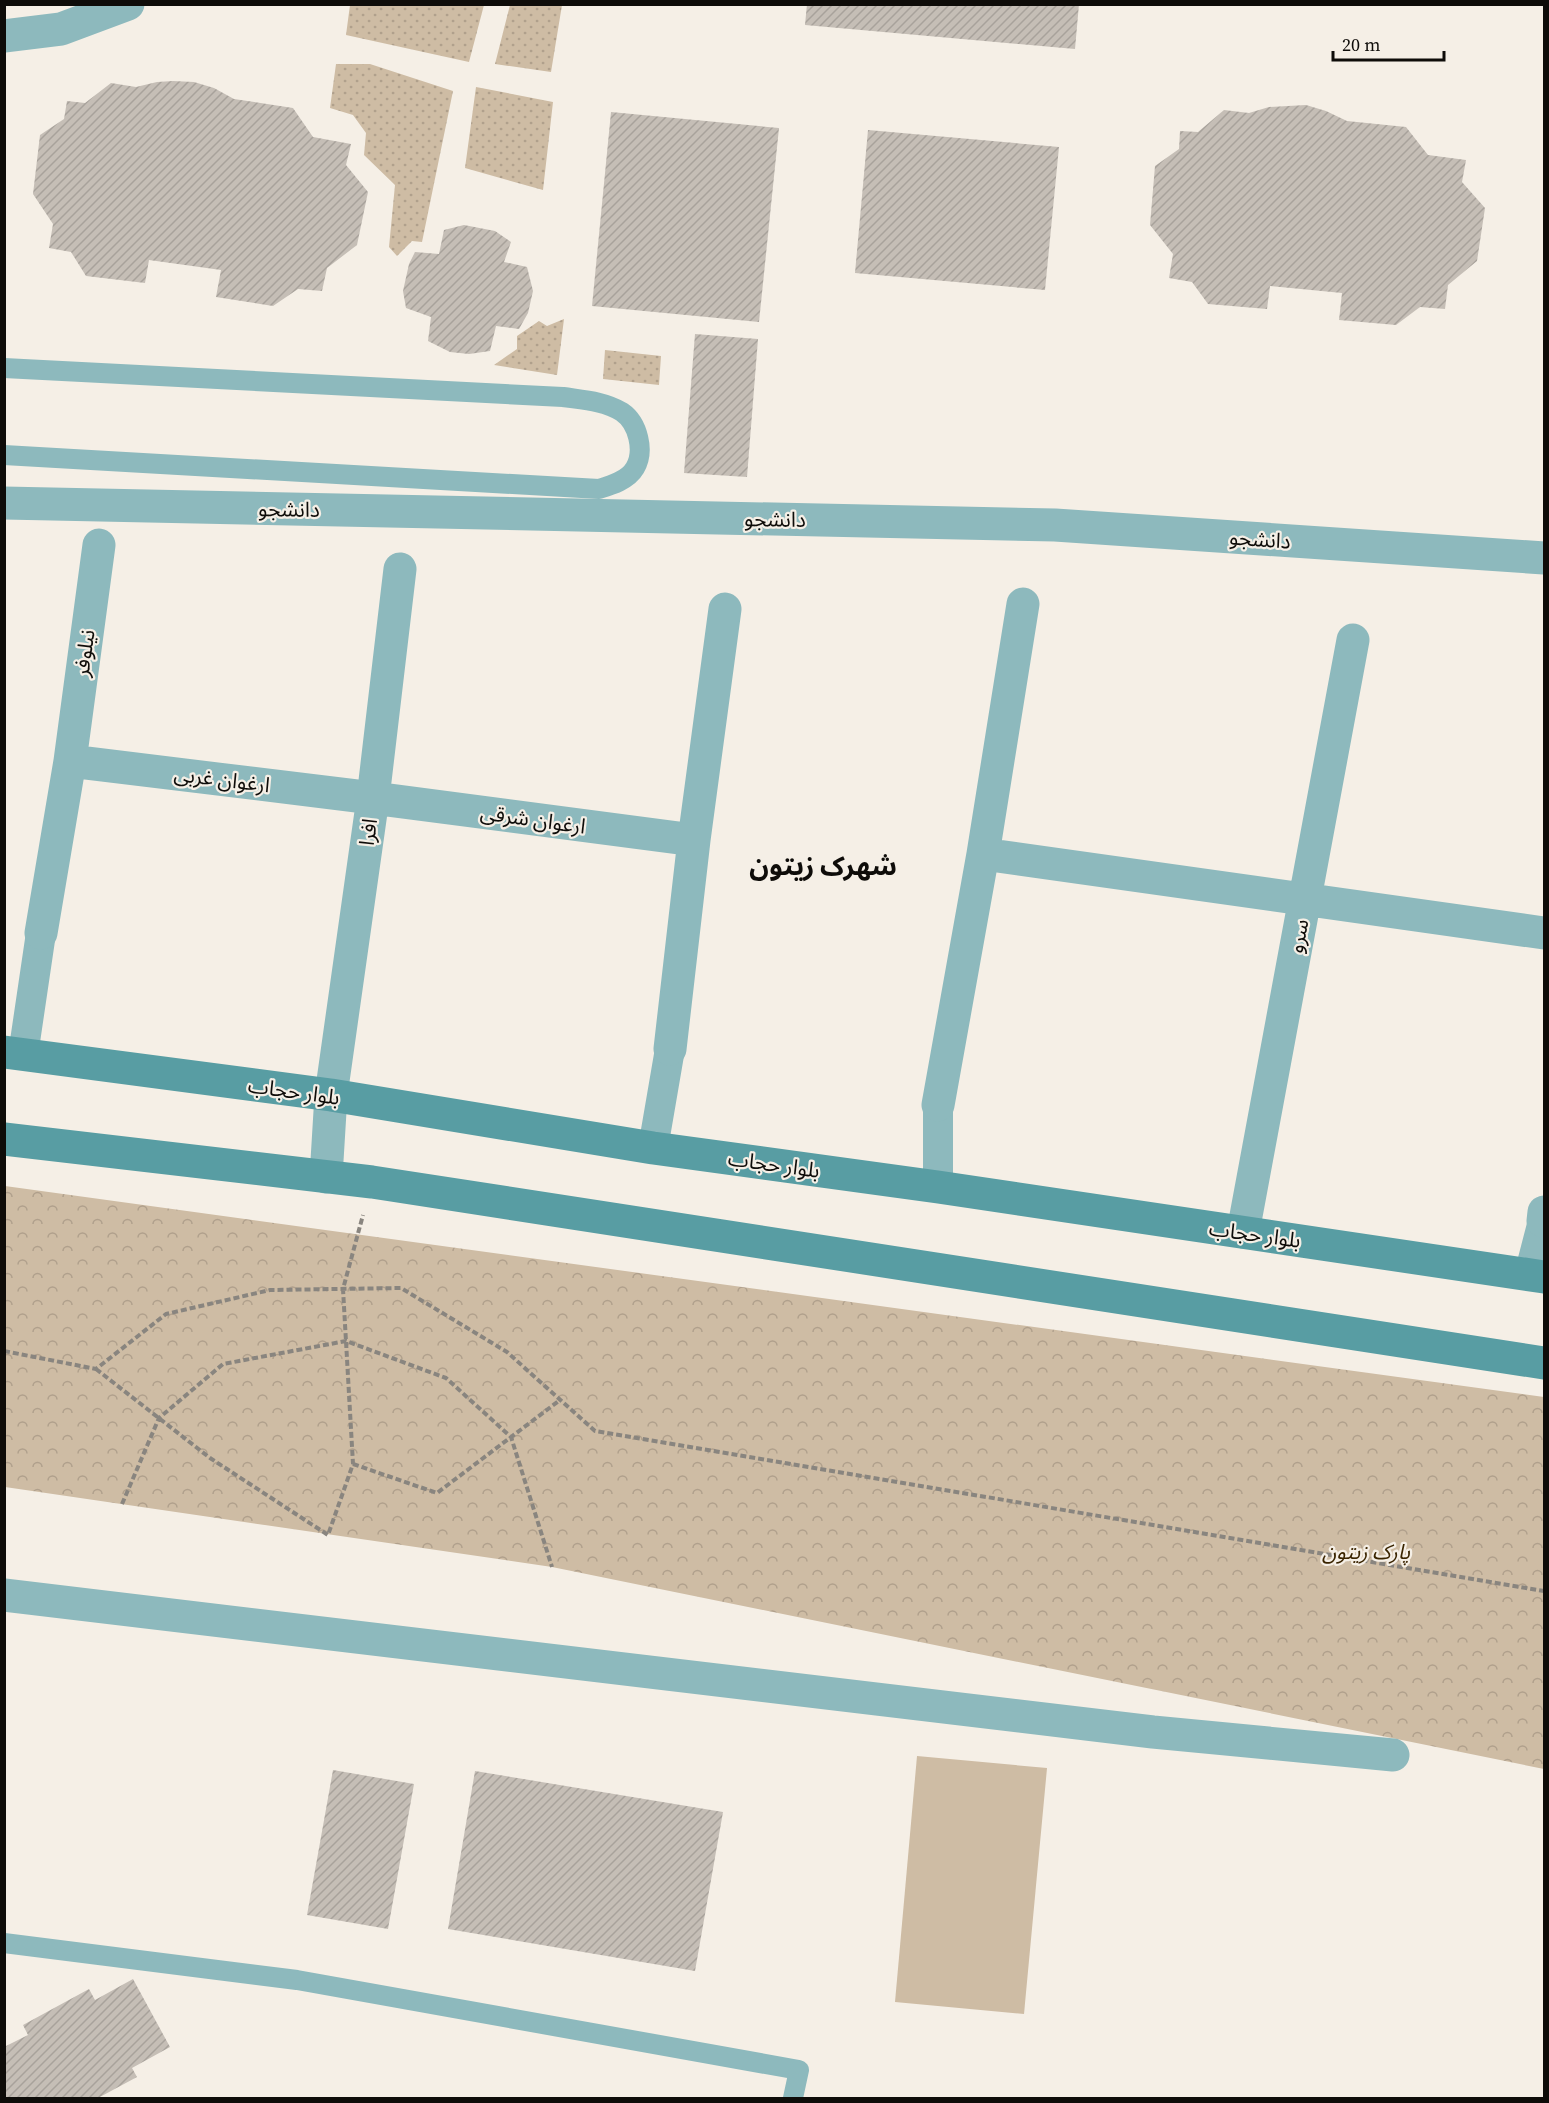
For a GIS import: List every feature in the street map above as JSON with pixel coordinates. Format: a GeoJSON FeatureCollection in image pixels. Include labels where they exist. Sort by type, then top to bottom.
{"type":"FeatureCollection","features":[{"type":"Feature","properties":{"kind":"main road","name":"بلوار حجاب"},"geometry":{"type":"LineString","coordinates":[[14,1053],[331,1095],[653,1148],[938,1187],[1537,1276]]}},
{"type":"Feature","properties":{"kind":"main road"},"geometry":{"type":"LineString","coordinates":[[4,1138],[372,1182],[1545,1363]]}},
{"type":"Feature","properties":{"kind":"street"},"geometry":{"type":"LineString","coordinates":[[4,36],[61,29],[128,4]]}},
{"type":"Feature","properties":{"kind":"street","name":"دانشجو"},"geometry":{"type":"LineString","coordinates":[[4,503],[1055,525],[1545,558]]}},
{"type":"Feature","properties":{"kind":"street","name":"نیلوفر"},"geometry":{"type":"LineString","coordinates":[[41,933],[70,761],[99,545]]}},
{"type":"Feature","properties":{"kind":"street","name":"افرا"},"geometry":{"type":"LineString","coordinates":[[326,1177],[331,1095],[373,798],[400,569]]}},
{"type":"Feature","properties":{"kind":"street"},"geometry":{"type":"LineString","coordinates":[[938,1187],[938,1105],[983,854],[1023,604]]}},
{"type":"Feature","properties":{"kind":"street"},"geometry":{"type":"LineString","coordinates":[[653,1148],[670,1049],[693,840],[725,609]]}},
{"type":"Feature","properties":{"kind":"street","name":"سرو"},"geometry":{"type":"LineString","coordinates":[[1243,1232],[1353,640]]}},
{"type":"Feature","properties":{"kind":"street","name":"ارغوان غربی"},"geometry":{"type":"LineString","coordinates":[[70,761],[373,798]]}},
{"type":"Feature","properties":{"kind":"street","name":"ارغوان شرقی"},"geometry":{"type":"LineString","coordinates":[[373,798],[693,840]]}},
{"type":"Feature","properties":{"kind":"street"},"geometry":{"type":"LineString","coordinates":[[983,854],[1545,933]]}},
{"type":"Feature","properties":{"kind":"street"},"geometry":{"type":"LineString","coordinates":[[14,1053],[41,933]]}},
{"type":"Feature","properties":{"kind":"street"},"geometry":{"type":"LineString","coordinates":[[1537,1276],[1544,1217]]}},
{"type":"Feature","properties":{"kind":"street"},"geometry":{"type":"LineString","coordinates":[[4,1595],[1142,1731],[1393,1755]]}},
{"type":"Feature","properties":{"kind":"lane"},"geometry":{"type":"LineString","coordinates":[[4,368],[563,397],[600,402],[624,413],[637,430],[639,450],[635,468],[618,483],[599,489],[4,455]]}},
{"type":"Feature","properties":{"kind":"lane"},"geometry":{"type":"LineString","coordinates":[[4,1943],[297,1980],[799,2070],[792,2098]]}},
{"type":"Feature","properties":{"kind":"path"},"geometry":{"type":"LineString","coordinates":[[4,1351],[96,1369],[210,1458],[328,1535],[353,1464],[343,1289],[372,1182]]}},
{"type":"Feature","properties":{"kind":"path"},"geometry":{"type":"LineString","coordinates":[[96,1369],[166,1314],[270,1290],[401,1288],[507,1352],[596,1431],[1545,1591]]}},
{"type":"Feature","properties":{"kind":"path"},"geometry":{"type":"LineString","coordinates":[[122,1504],[159,1418],[223,1364],[346,1341],[446,1378],[511,1437],[552,1567]]}},
{"type":"Feature","properties":{"kind":"path"},"geometry":{"type":"LineString","coordinates":[[353,1464],[437,1493],[560,1400]]}},
{"type":"Feature","properties":{"kind":"green space"},"geometry":{"type":"Polygon","coordinates":[[[350,4],[484,5],[469,62],[346,35],[350,4]]]}},
{"type":"Feature","properties":{"kind":"green space"},"geometry":{"type":"Polygon","coordinates":[[[510,5],[562,5],[551,72],[495,64],[510,5]]]}},
{"type":"Feature","properties":{"kind":"green space"},"geometry":{"type":"Polygon","coordinates":[[[336,64],[370,64],[453,91],[422,242],[412,241],[397,256],[389,247],[395,185],[364,155],[366,133],[353,115],[330,108],[336,64]]]}},
{"type":"Feature","properties":{"kind":"green space"},"geometry":{"type":"Polygon","coordinates":[[[476,87],[553,102],[543,190],[465,168],[476,87]]]}},
{"type":"Feature","properties":{"kind":"green space"},"geometry":{"type":"Polygon","coordinates":[[[564,319],[557,375],[494,365],[517,349],[517,336],[539,321],[547,326],[564,319]]]}},
{"type":"Feature","properties":{"kind":"green space"},"geometry":{"type":"Polygon","coordinates":[[[605,350],[661,356],[659,385],[603,379],[605,350]]]}},
{"type":"Feature","properties":{"kind":"green space","name":"پارک زیتون"},"geometry":{"type":"Polygon","coordinates":[[[5,1186],[1544,1397],[1544,1769],[552,1567],[5,1487],[5,1186]]]}},
{"type":"Feature","properties":{"kind":"green space"},"geometry":{"type":"Polygon","coordinates":[[[917,1756],[1047,1768],[1024,2014],[895,2002],[917,1756]]]}},
{"type":"Feature","properties":{"kind":"building"},"geometry":{"type":"Polygon","coordinates":[[[807,4],[1079,4],[1075,49],[805,25],[807,4]]]}},
{"type":"Feature","properties":{"kind":"building"},"geometry":{"type":"Polygon","coordinates":[[[173,81],[194,82],[214,88],[234,99],[293,108],[313,137],[351,144],[346,165],[368,192],[357,245],[327,268],[322,291],[298,289],[273,306],[216,297],[221,270],[149,260],[145,283],[86,276],[71,252],[49,248],[53,224],[33,194],[40,135],[64,119],[67,101],[85,103],[111,83],[136,87],[173,81]]]}},
{"type":"Feature","properties":{"kind":"building"},"geometry":{"type":"Polygon","coordinates":[[[1306,105],[1347,121],[1406,127],[1428,155],[1466,160],[1462,182],[1485,208],[1477,261],[1448,285],[1445,309],[1420,307],[1396,325],[1339,320],[1342,293],[1270,286],[1267,309],[1208,304],[1192,282],[1169,278],[1173,254],[1150,225],[1155,166],[1179,149],[1180,131],[1198,132],[1224,110],[1249,113],[1269,107],[1306,105]]]}},
{"type":"Feature","properties":{"kind":"building"},"geometry":{"type":"Polygon","coordinates":[[[611,112],[779,128],[759,322],[592,306],[611,112]]]}},
{"type":"Feature","properties":{"kind":"building"},"geometry":{"type":"Polygon","coordinates":[[[868,130],[1059,147],[1045,290],[855,273],[868,130]]]}},
{"type":"Feature","properties":{"kind":"building"},"geometry":{"type":"Polygon","coordinates":[[[464,225],[495,231],[511,242],[504,262],[527,267],[533,291],[528,313],[519,329],[496,326],[490,351],[469,354],[450,352],[428,341],[431,317],[406,308],[403,291],[409,264],[415,252],[439,254],[444,230],[464,225]]]}},
{"type":"Feature","properties":{"kind":"building"},"geometry":{"type":"Polygon","coordinates":[[[695,334],[758,339],[747,477],[684,473],[695,334]]]}},
{"type":"Feature","properties":{"kind":"building"},"geometry":{"type":"Polygon","coordinates":[[[333,1770],[414,1784],[388,1929],[307,1915],[333,1770]]]}},
{"type":"Feature","properties":{"kind":"building"},"geometry":{"type":"Polygon","coordinates":[[[475,1771],[723,1812],[695,1971],[448,1929],[475,1771]]]}},
{"type":"Feature","properties":{"kind":"building"},"geometry":{"type":"Polygon","coordinates":[[[133,1979],[170,2047],[132,2068],[137,2077],[98,2098],[7,2098],[4,2094],[4,2047],[28,2035],[23,2025],[89,1989],[95,2000],[133,1979]]]}},
{"type":"Feature","properties":{"kind":"district","name":"شهرک زیتون"},"geometry":{"type":"Point","coordinates":[823,865]}}]}
